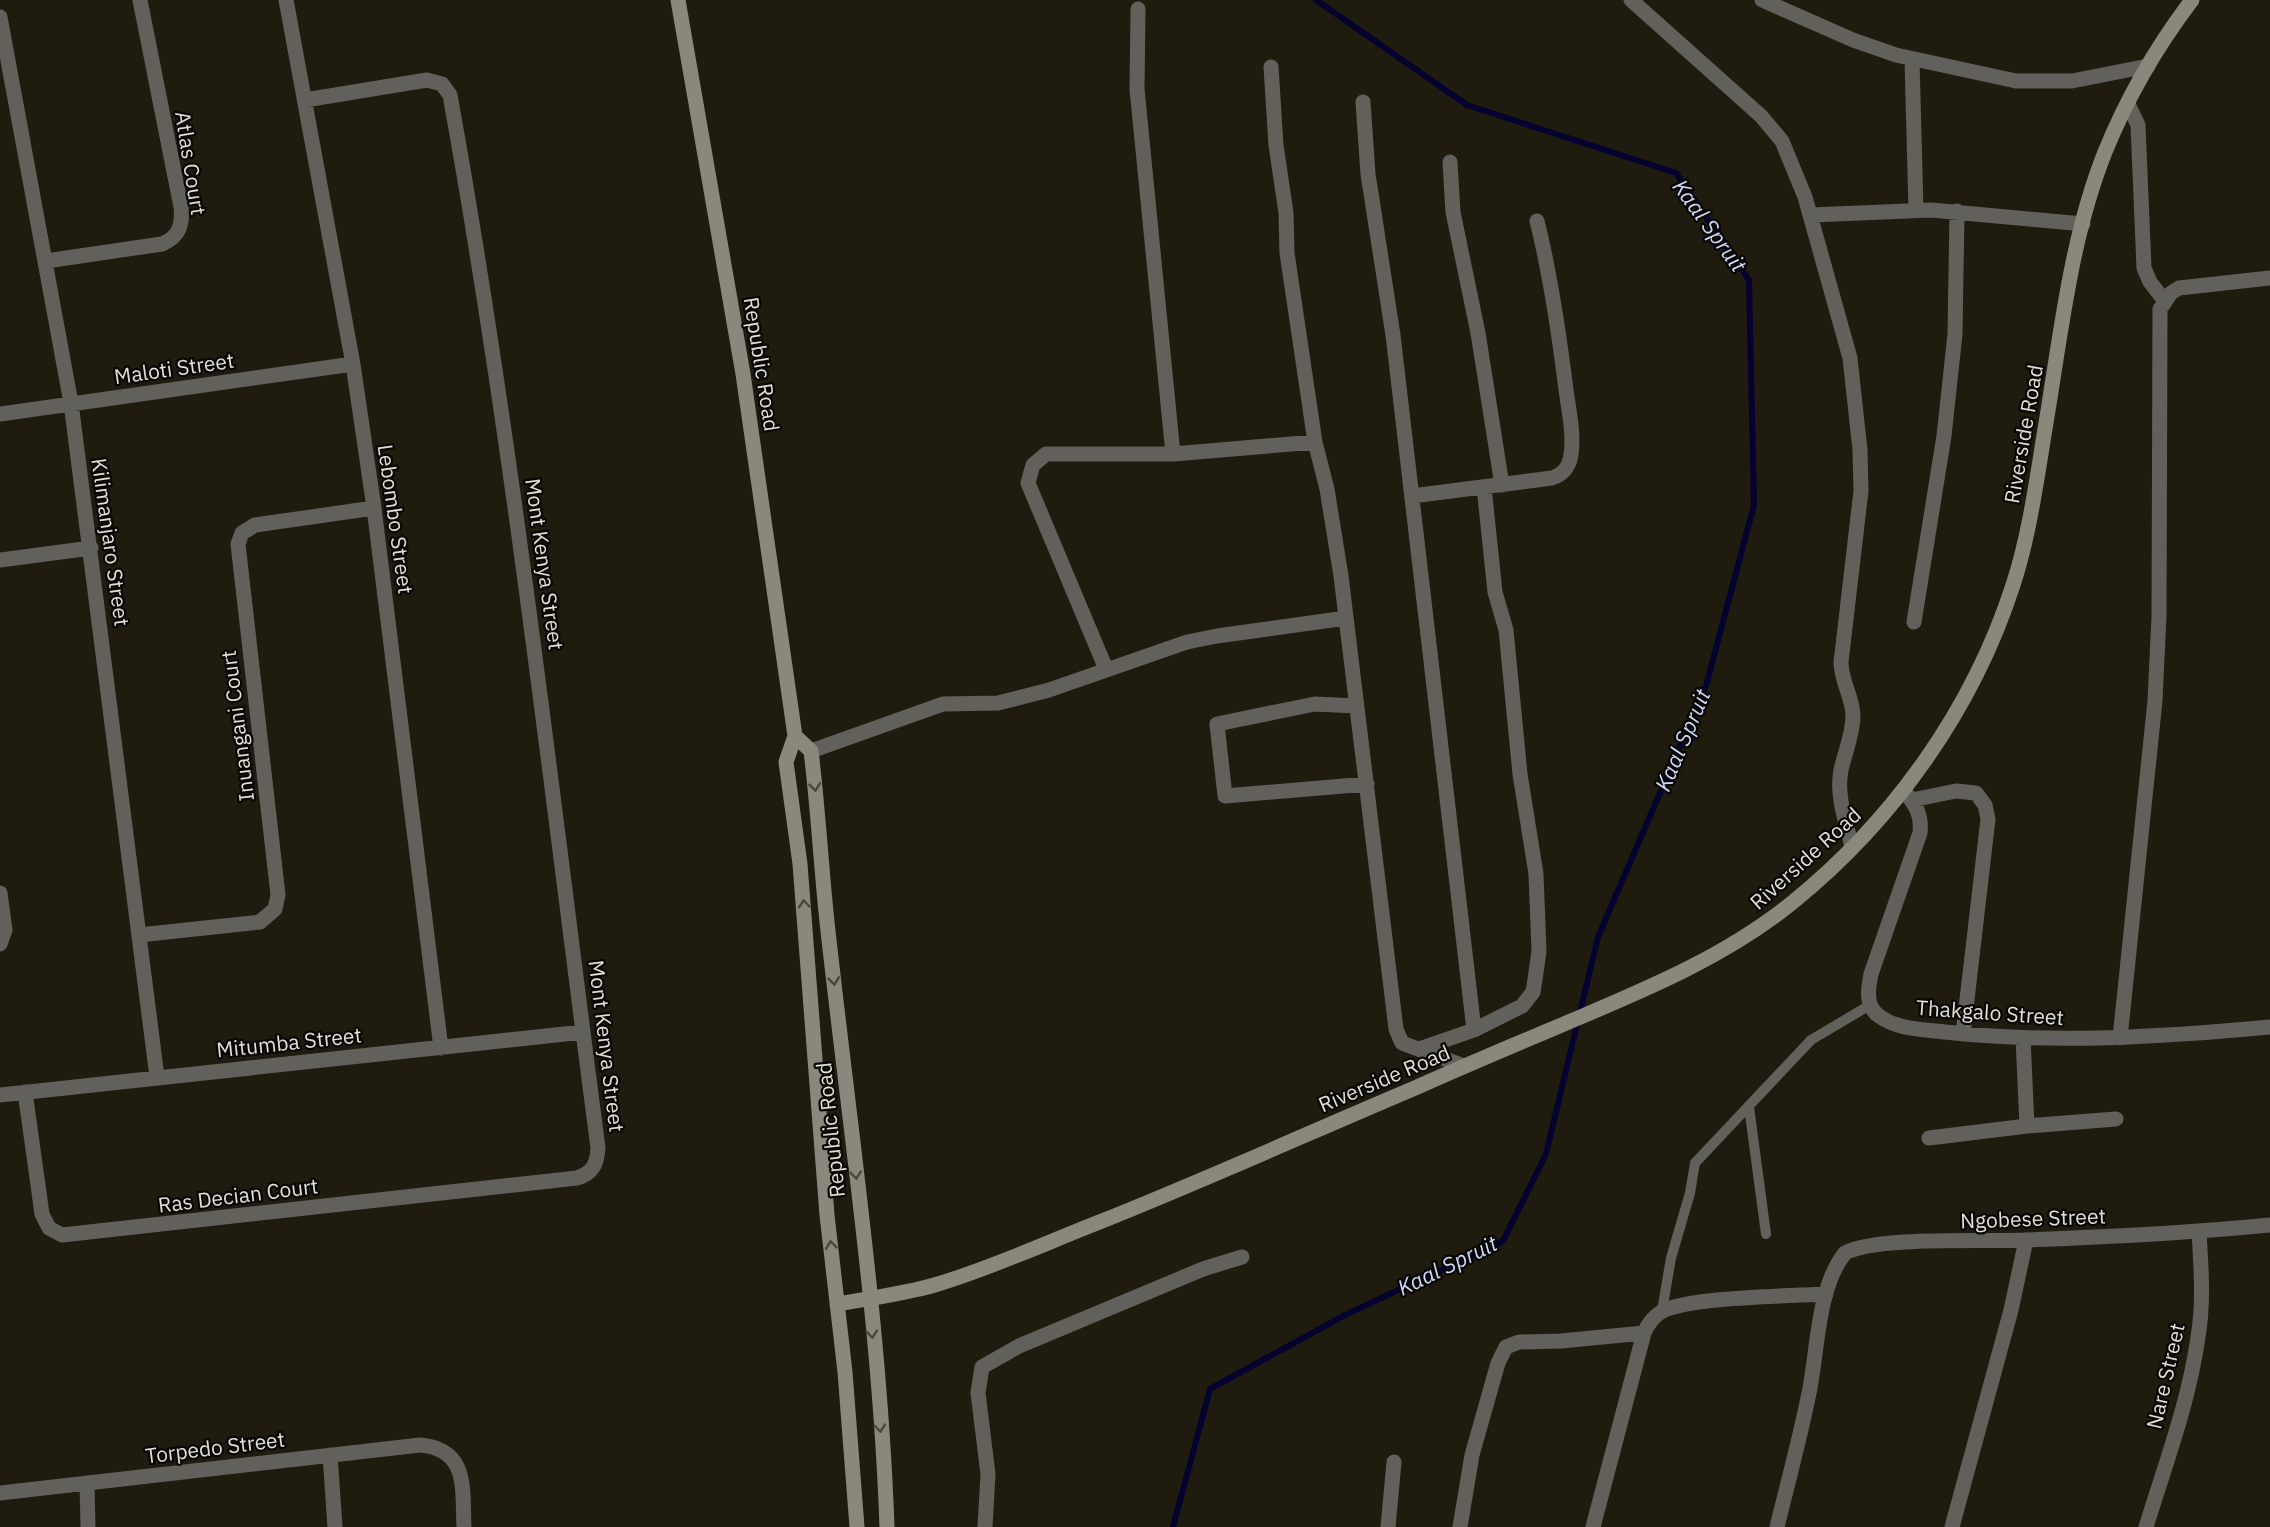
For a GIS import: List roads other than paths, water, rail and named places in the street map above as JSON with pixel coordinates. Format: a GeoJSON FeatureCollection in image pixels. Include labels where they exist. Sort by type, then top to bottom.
{"type":"FeatureCollection","features":[{"type":"Feature","properties":{"kind":"street","name":"Atlas Court"},"geometry":{"type":"LineString","coordinates":[[46,261],[162,244],[175,237],[181,224],[181,207],[140,0]]}},
{"type":"Feature","properties":{"kind":"street","name":"Lebombo Street"},"geometry":{"type":"LineString","coordinates":[[286,0],[353,364],[374,508],[441,1048]]}},
{"type":"Feature","properties":{"kind":"street","name":"Republic Road"},"geometry":{"type":"LineString","coordinates":[[678,0],[739,351],[795,736],[786,762],[800,864],[827,1215],[851,1438],[857,1527]]}},
{"type":"Feature","properties":{"kind":"street"},"geometry":{"type":"LineString","coordinates":[[1632,0],[1761,116],[1782,141],[1811,215],[1850,357],[1860,450],[1861,490],[1841,662],[1841,674],[1852,705],[1853,718],[1841,772],[1840,789],[1852,847]]}},
{"type":"Feature","properties":{"kind":"street"},"geometry":{"type":"LineString","coordinates":[[1762,0],[1853,40],[1912,60],[2007,80],[2044,83],[2072,81],[2148,66]]}},
{"type":"Feature","properties":{"kind":"street","name":"Riverside Road"},"geometry":{"type":"LineString","coordinates":[[837,1304],[918,1290],[982,1268],[1150,1201],[1594,1012],[1719,953],[1757,929],[1795,900],[1908,796],[1962,703],[1981,665],[2013,587],[2026,539],[2083,224],[2104,154],[2148,66],[2192,0]]}},
{"type":"Feature","properties":{"kind":"street"},"geometry":{"type":"LineString","coordinates":[[1138,9],[1137,89],[1173,454]]}},
{"type":"Feature","properties":{"kind":"street","name":"Kilimanjaro Street"},"geometry":{"type":"LineString","coordinates":[[0,16],[71,403],[92,549],[157,1077]]}},
{"type":"Feature","properties":{"kind":"street"},"geometry":{"type":"LineString","coordinates":[[1912,60],[1916,210]]}},
{"type":"Feature","properties":{"kind":"street"},"geometry":{"type":"LineString","coordinates":[[1271,67],[1276,145],[1286,213],[1287,253],[1315,442],[1326,489],[1346,618],[1396,1029],[1402,1043],[1464,1066]]}},
{"type":"Feature","properties":{"kind":"street","name":"Mont Kenya Street"},"geometry":{"type":"LineString","coordinates":[[305,100],[427,80],[442,84],[450,95],[497,372],[598,1160],[590,1172],[572,1178]]}},
{"type":"Feature","properties":{"kind":"street"},"geometry":{"type":"LineString","coordinates":[[1363,102],[1368,174],[1383,261],[1474,1030]]}},
{"type":"Feature","properties":{"kind":"street"},"geometry":{"type":"LineString","coordinates":[[2128,104],[2138,125],[2144,268],[2150,282],[2164,300]]}},
{"type":"Feature","properties":{"kind":"street"},"geometry":{"type":"LineString","coordinates":[[1450,162],[1453,212],[1478,333],[1502,484]]}},
{"type":"Feature","properties":{"kind":"street"},"geometry":{"type":"LineString","coordinates":[[1811,215],[1916,210],[1957,211],[2083,224]]}},
{"type":"Feature","properties":{"kind":"street"},"geometry":{"type":"LineString","coordinates":[[1914,622],[1944,436],[1955,334],[1957,211]]}},
{"type":"Feature","properties":{"kind":"street"},"geometry":{"type":"LineString","coordinates":[[1412,496],[1552,478],[1563,474],[1571,455],[1572,436],[1550,273],[1537,221]]}},
{"type":"Feature","properties":{"kind":"street"},"geometry":{"type":"LineString","coordinates":[[2120,1038],[2155,700],[2159,616],[2158,317],[2164,300],[2171,293],[2188,286],[2270,278]]}},
{"type":"Feature","properties":{"kind":"street","name":"Maloti Street"},"geometry":{"type":"LineString","coordinates":[[0,414],[353,364]]}},
{"type":"Feature","properties":{"kind":"street"},"geometry":{"type":"LineString","coordinates":[[1106,669],[1028,483],[1033,465],[1046,454],[1173,454],[1315,442]]}},
{"type":"Feature","properties":{"kind":"street"},"geometry":{"type":"LineString","coordinates":[[1419,1049],[1474,1030],[1522,1006],[1533,992],[1539,951],[1536,874],[1520,774],[1506,630],[1495,592],[1484,487]]}},
{"type":"Feature","properties":{"kind":"street","name":"Inuangani Court"},"geometry":{"type":"LineString","coordinates":[[139,935],[260,922],[275,909],[278,895],[238,543],[242,533],[255,525],[374,508]]}},
{"type":"Feature","properties":{"kind":"street"},"geometry":{"type":"LineString","coordinates":[[0,560],[92,549]]}},
{"type":"Feature","properties":{"kind":"street"},"geometry":{"type":"LineString","coordinates":[[795,736],[811,751],[943,704],[998,703],[1207,638],[1346,618]]}},
{"type":"Feature","properties":{"kind":"street"},"geometry":{"type":"LineString","coordinates":[[1356,706],[1314,704],[1217,724],[1223,782],[1225,796],[1366,784]]}},
{"type":"Feature","properties":{"kind":"street","name":"Republic Road"},"geometry":{"type":"LineString","coordinates":[[811,751],[826,921],[846,1072],[869,1298],[887,1527]]}},
{"type":"Feature","properties":{"kind":"street"},"geometry":{"type":"LineString","coordinates":[[1870,1005],[1867,993],[1871,974],[1920,834],[1922,821],[1908,796],[1956,791],[1976,794],[1985,805],[1988,819],[1963,1034]]}},
{"type":"Feature","properties":{"kind":"street"},"geometry":{"type":"LineString","coordinates":[[0,893],[5,930],[0,944]]}},
{"type":"Feature","properties":{"kind":"street","name":"Thakgalo Street"},"geometry":{"type":"LineString","coordinates":[[1870,1005],[1877,1015],[1901,1027],[2023,1038],[2120,1038],[2270,1027]]}},
{"type":"Feature","properties":{"kind":"street","name":"Mitumba Street"},"geometry":{"type":"LineString","coordinates":[[0,1095],[583,1032]]}},
{"type":"Feature","properties":{"kind":"street"},"geometry":{"type":"LineString","coordinates":[[2023,1038],[2027,1126]]}},
{"type":"Feature","properties":{"kind":"street","name":"Ras Decian Court"},"geometry":{"type":"LineString","coordinates":[[25,1092],[42,1214],[49,1228],[62,1235],[572,1178]]}},
{"type":"Feature","properties":{"kind":"street"},"geometry":{"type":"LineString","coordinates":[[1929,1138],[2027,1126],[2116,1119]]}},
{"type":"Feature","properties":{"kind":"street","name":"Ngobese Street"},"geometry":{"type":"LineString","coordinates":[[1777,1527],[1809,1394],[1826,1294],[1837,1263],[1845,1253],[1863,1245],[2199,1232],[2270,1225]]}},
{"type":"Feature","properties":{"kind":"street","name":"Nare Street"},"geometry":{"type":"LineString","coordinates":[[2146,1527],[2191,1375],[2199,1336],[2202,1294],[2199,1232]]}},
{"type":"Feature","properties":{"kind":"street"},"geometry":{"type":"LineString","coordinates":[[1952,1527],[2011,1310],[2026,1240]]}},
{"type":"Feature","properties":{"kind":"street"},"geometry":{"type":"LineString","coordinates":[[985,1527],[988,1474],[978,1393],[982,1367],[1019,1346],[1203,1269],[1242,1257]]}},
{"type":"Feature","properties":{"kind":"street"},"geometry":{"type":"LineString","coordinates":[[1593,1527],[1644,1333],[1649,1323],[1662,1311],[1694,1303],[1826,1294]]}},
{"type":"Feature","properties":{"kind":"street"},"geometry":{"type":"LineString","coordinates":[[1460,1527],[1475,1445],[1498,1363],[1506,1347],[1519,1342],[1561,1341],[1644,1333]]}},
{"type":"Feature","properties":{"kind":"street","name":"Torpedo Street"},"geometry":{"type":"LineString","coordinates":[[0,1493],[412,1445],[435,1448],[450,1456],[459,1467],[464,1527]]}},
{"type":"Feature","properties":{"kind":"street"},"geometry":{"type":"LineString","coordinates":[[330,1455],[335,1527]]}},
{"type":"Feature","properties":{"kind":"street"},"geometry":{"type":"LineString","coordinates":[[1388,1527],[1394,1462]]}},
{"type":"Feature","properties":{"kind":"street"},"geometry":{"type":"LineString","coordinates":[[87,1483],[88,1527]]}},
{"type":"Feature","properties":{"kind":"lane"},"geometry":{"type":"LineString","coordinates":[[1662,1311],[1671,1258],[1690,1193],[1695,1163],[1811,1040],[1870,1005]]}},
{"type":"Feature","properties":{"kind":"lane"},"geometry":{"type":"LineString","coordinates":[[1749,1107],[1766,1234]]}},
{"type":"Feature","properties":{"kind":"waterway","name":"Kaal Spruit"},"geometry":{"type":"LineString","coordinates":[[1173,1527],[1210,1389],[1345,1315],[1503,1241],[1546,1154],[1598,937],[1706,686],[1754,505],[1749,280],[1676,173],[1467,105],[1316,0]]}}]}
